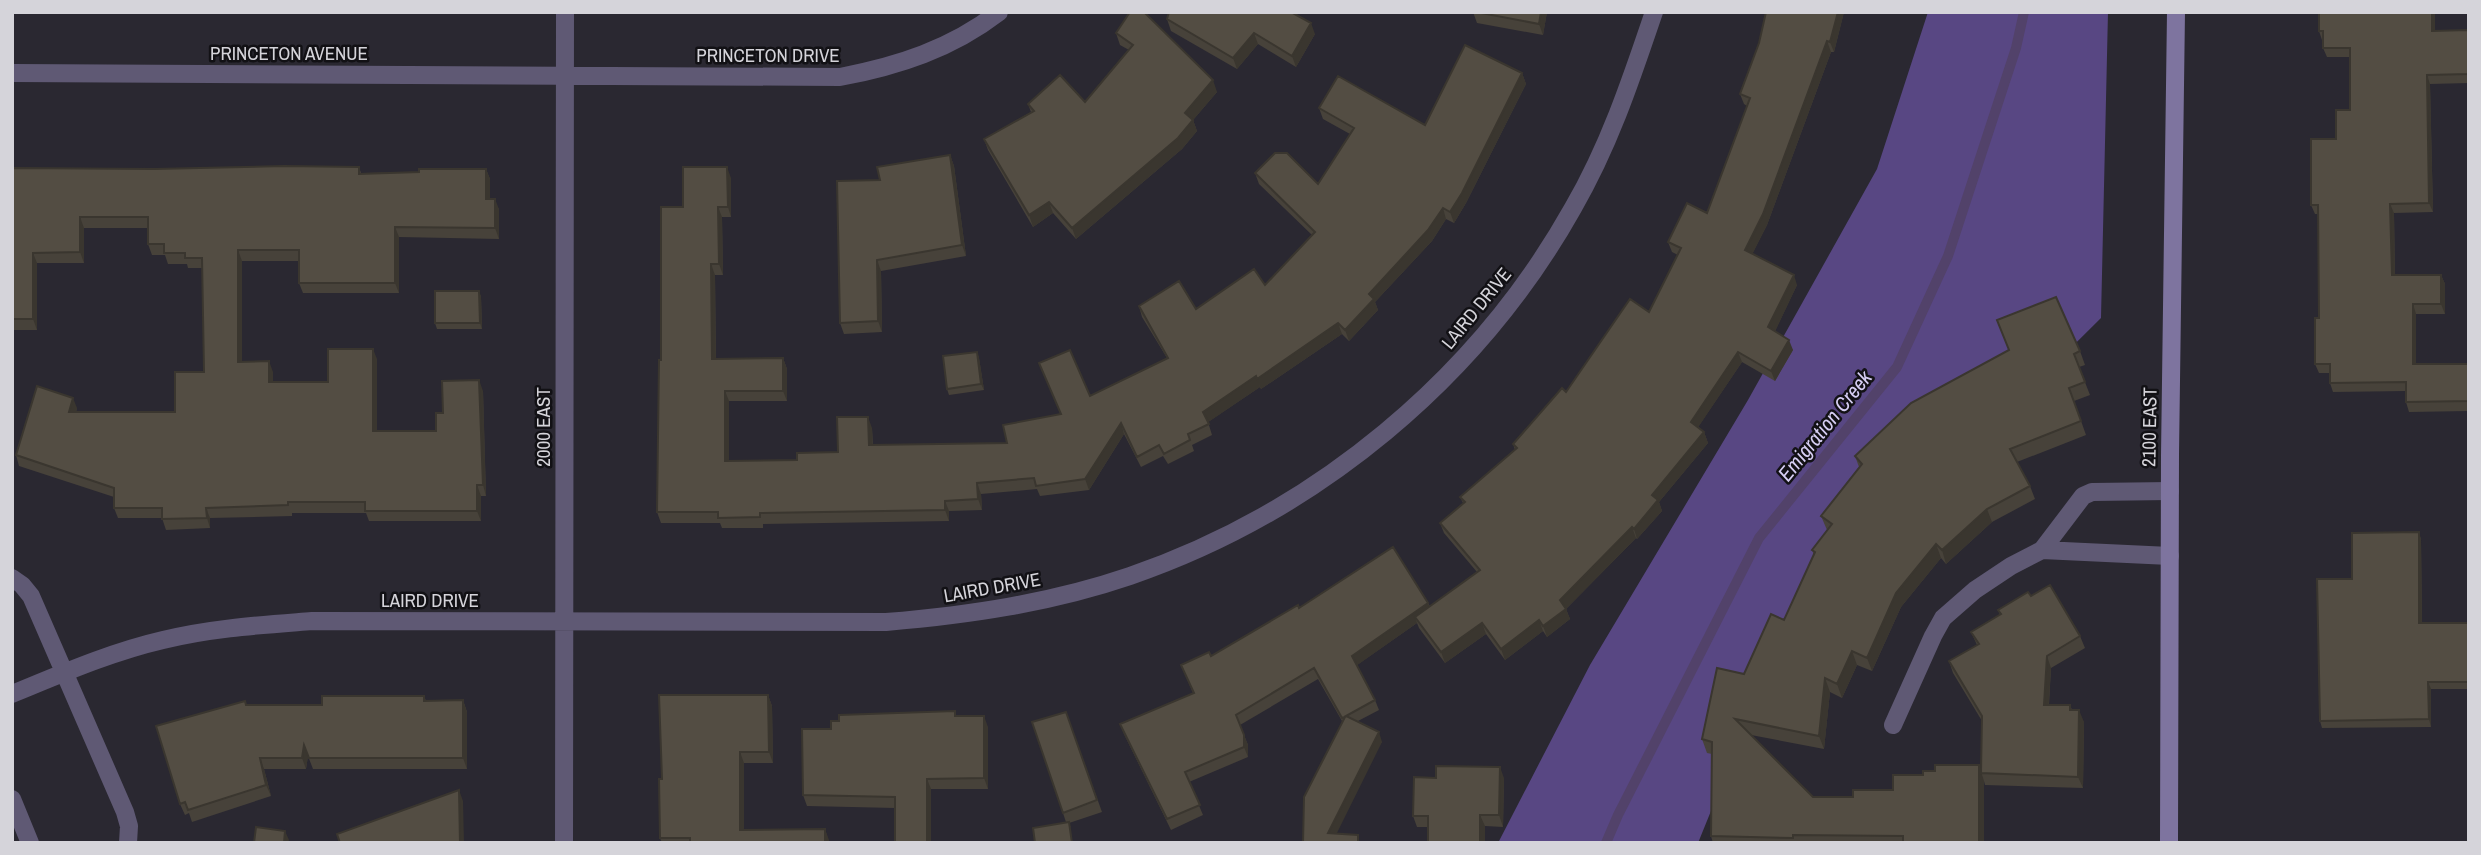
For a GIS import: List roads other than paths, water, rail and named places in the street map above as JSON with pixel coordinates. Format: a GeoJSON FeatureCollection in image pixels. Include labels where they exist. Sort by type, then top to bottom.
{"type":"FeatureCollection","features":[{"type":"Feature","properties":{"kind":"street","name":"2000 EAST"},"geometry":{"type":"LineString","coordinates":[[564,843],[565,12]]}},
{"type":"Feature","properties":{"kind":"street","name":"PRINCETON DRIVE"},"geometry":{"type":"LineString","coordinates":[[565,76],[840,77],[883,69],[926,54],[965,37],[999,12]]}},
{"type":"Feature","properties":{"kind":"street","name":"LAIRD DRIVE"},"geometry":{"type":"LineString","coordinates":[[12,694],[125,650],[164,639],[265,624],[312,621],[886,622],[981,612],[1030,603],[1129,577],[1189,553],[1267,514],[1359,455],[1442,381],[1517,295],[1573,209],[1599,158],[1621,110],[1654,12]]}},
{"type":"Feature","properties":{"kind":"street","name":"2100 EAST"},"geometry":{"type":"LineString","coordinates":[[2169,843],[2169,491],[2176,12]]}},
{"type":"Feature","properties":{"kind":"street","name":"PRINCETON AVENUE"},"geometry":{"type":"LineString","coordinates":[[12,74],[565,76]]}},
{"type":"Feature","properties":{"kind":"street"},"geometry":{"type":"LineString","coordinates":[[1894,726],[1933,636],[1943,618],[1956,604],[2011,566],[2042,550],[2064,524],[2076,504],[2092,492],[2169,491]]}},
{"type":"Feature","properties":{"kind":"street"},"geometry":{"type":"LineString","coordinates":[[2042,550],[2169,556]]}},
{"type":"Feature","properties":{"kind":"street"},"geometry":{"type":"LineString","coordinates":[[12,578],[31,596],[125,811],[129,826],[128,843]]}},
{"type":"Feature","properties":{"kind":"street"},"geometry":{"type":"LineString","coordinates":[[12,799],[30,843]]}},
{"type":"Feature","properties":{"kind":"waterway","name":"Emigration Creek"},"geometry":{"type":"LineString","coordinates":[[1606,843],[1759,538],[1897,367],[1948,256],[2016,48],[2024,12]]}}]}
